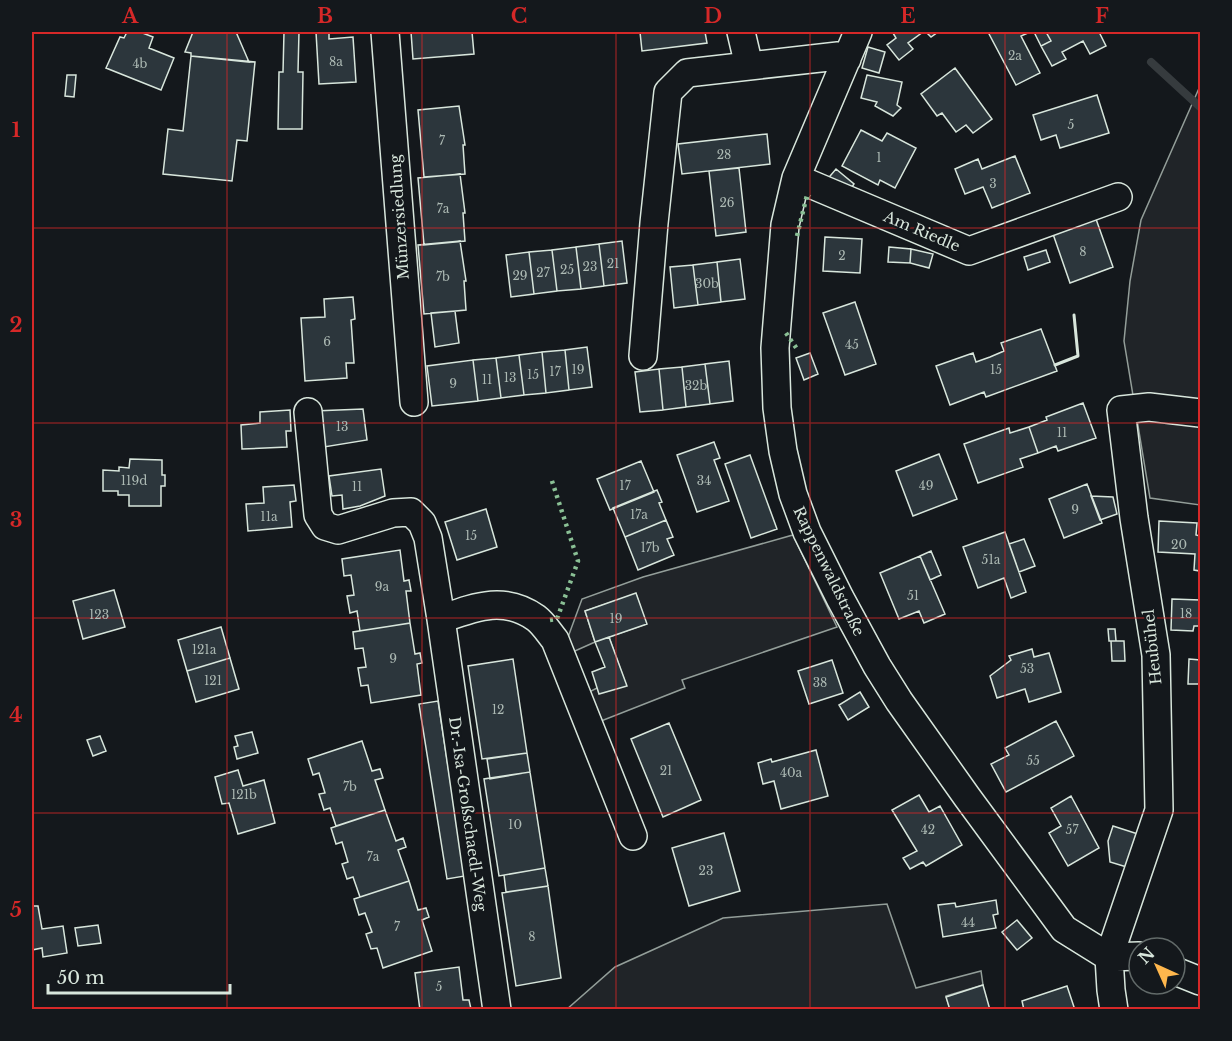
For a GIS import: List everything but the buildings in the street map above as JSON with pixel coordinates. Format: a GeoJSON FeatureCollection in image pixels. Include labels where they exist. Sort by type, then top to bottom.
{"type":"FeatureCollection","features":[{"type":"Feature","properties":{"kind":"street","name":"Münzersiedlung"},"geometry":{"type":"LineString","coordinates":[[385,32],[414,402]]}},
{"type":"Feature","properties":{"kind":"street"},"geometry":{"type":"LineString","coordinates":[[741,32],[749,66]]}},
{"type":"Feature","properties":{"kind":"street","name":"Rappenwaldstraße"},"geometry":{"type":"LineString","coordinates":[[858,32],[796,178],[785,225],[775,348],[777,408],[783,451],[793,494],[807,532],[859,634],[932,749],[1064,929],[1109,957]]}},
{"type":"Feature","properties":{"kind":"street"},"geometry":{"type":"LineString","coordinates":[[643,356],[668,92],[687,73],[838,56],[847,59]]}},
{"type":"Feature","properties":{"kind":"street","name":"Am Riedle"},"geometry":{"type":"LineString","coordinates":[[796,178],[969,251],[1118,198]]}},
{"type":"Feature","properties":{"kind":"street","name":"Heubühel"},"geometry":{"type":"LineString","coordinates":[[1109,957],[1160,810],[1156,655],[1134,518],[1121,410],[1149,407],[1200,414]]}},
{"type":"Feature","properties":{"kind":"street","name":"Dr.-Isa-Großschaedl-Weg"},"geometry":{"type":"LineString","coordinates":[[308,412],[318,515],[326,526],[338,530],[393,513],[411,512],[422,523],[428,538],[497,1010]]}},
{"type":"Feature","properties":{"kind":"street"},"geometry":{"type":"LineString","coordinates":[[441,619],[487,604],[513,606],[538,619],[555,640],[633,836]]}},
{"type":"Feature","properties":{"kind":"street"},"geometry":{"type":"LineString","coordinates":[[1114,1010],[1109,957],[1127,956]]}},
{"type":"Feature","properties":{"kind":"shaded area"},"geometry":{"type":"Polygon","coordinates":[[[1200,86],[1200,505],[1150,498],[1124,341],[1130,281],[1141,220],[1200,86]]]}},
{"type":"Feature","properties":{"kind":"shaded area"},"geometry":{"type":"Polygon","coordinates":[[[793,535],[837,627],[682,680],[685,688],[596,723],[585,694],[597,688],[626,685],[609,637],[646,624],[636,594],[585,611],[595,642],[566,655],[564,648],[582,599],[643,577],[793,535]]]}},
{"type":"Feature","properties":{"kind":"shaded area"},"geometry":{"type":"Polygon","coordinates":[[[887,904],[916,988],[981,971],[983,985],[946,996],[950,1009],[566,1010],[615,967],[723,918],[887,904]]]}},
{"type":"Feature","properties":{"kind":"waterway"},"geometry":{"type":"LineString","coordinates":[[1151,62],[1200,107]]}},
{"type":"Feature","properties":{"kind":"hedge"},"geometry":{"type":"LineString","coordinates":[[797,236],[807,195],[810,197]]}},
{"type":"Feature","properties":{"kind":"hedge"},"geometry":{"type":"LineString","coordinates":[[786,333],[797,349]]}},
{"type":"Feature","properties":{"kind":"hedge"},"geometry":{"type":"LineString","coordinates":[[550,620],[557,619],[578,561],[551,478]]}},
{"type":"Feature","properties":{"kind":"wall"},"geometry":{"type":"LineString","coordinates":[[1055,365],[1078,356],[1074,315]]}}]}
